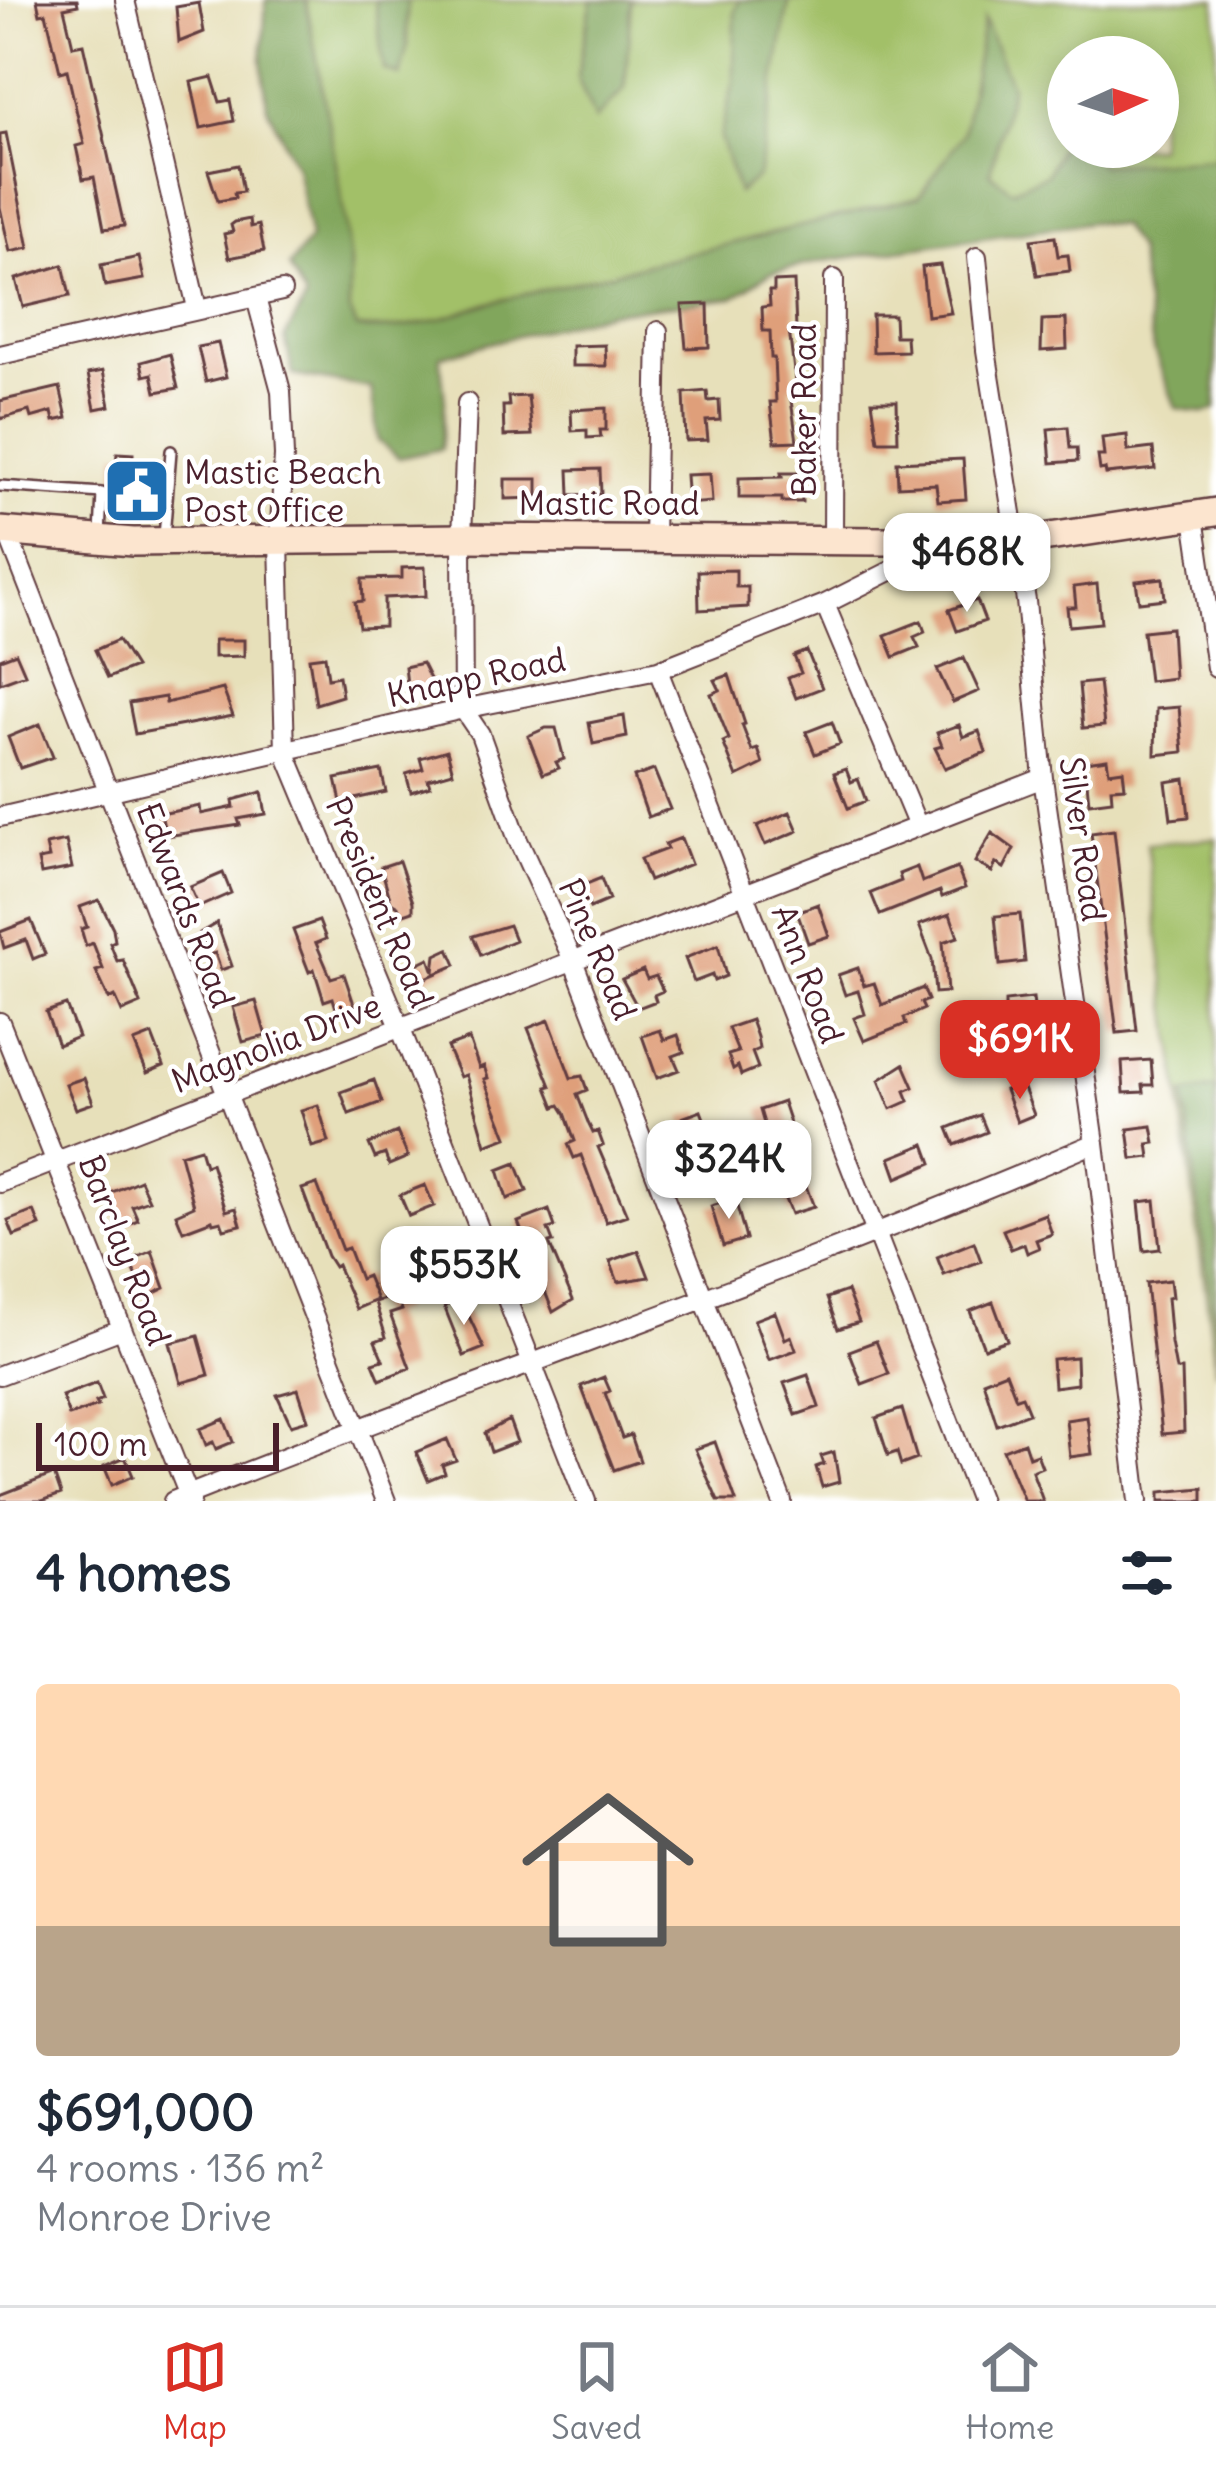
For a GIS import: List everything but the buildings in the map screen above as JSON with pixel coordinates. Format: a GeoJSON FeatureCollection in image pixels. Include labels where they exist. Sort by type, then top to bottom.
{"type":"FeatureCollection","features":[{"type":"Feature","properties":{"kind":"main road","name":"Mastic Road"},"geometry":{"type":"LineString","coordinates":[[4,532],[163,542],[462,538],[1016,542],[1205,514]]}},
{"type":"Feature","properties":{"kind":"street"},"geometry":{"type":"LineString","coordinates":[[125,0],[196,308]]}},
{"type":"Feature","properties":{"kind":"street","name":"Silver Road"},"geometry":{"type":"LineString","coordinates":[[977,257],[986,350],[1026,601],[1043,778],[1095,1143],[1138,1501]]}},
{"type":"Feature","properties":{"kind":"street","name":"Baker Road"},"geometry":{"type":"LineString","coordinates":[[833,279],[833,542]]}},
{"type":"Feature","properties":{"kind":"street"},"geometry":{"type":"LineString","coordinates":[[0,355],[282,291]]}},
{"type":"Feature","properties":{"kind":"street","name":"President Road"},"geometry":{"type":"LineString","coordinates":[[256,298],[281,391],[285,751],[400,1027],[586,1501]]}},
{"type":"Feature","properties":{"kind":"street"},"geometry":{"type":"LineString","coordinates":[[654,540],[658,331]]}},
{"type":"Feature","properties":{"kind":"street","name":"Pine Road"},"geometry":{"type":"LineString","coordinates":[[467,404],[463,709],[480,734],[518,840],[572,958],[782,1501]]}},
{"type":"Feature","properties":{"kind":"street"},"geometry":{"type":"LineString","coordinates":[[1205,514],[1216,668]]}},
{"type":"Feature","properties":{"kind":"street","name":"Edwards Road"},"geometry":{"type":"LineString","coordinates":[[4,532],[386,1501]]}},
{"type":"Feature","properties":{"kind":"street","name":"Knapp Road"},"geometry":{"type":"LineString","coordinates":[[0,817],[463,709],[658,670],[825,604],[946,543]]}},
{"type":"Feature","properties":{"kind":"street"},"geometry":{"type":"LineString","coordinates":[[825,604],[917,824]]}},
{"type":"Feature","properties":{"kind":"street","name":"Ann Road"},"geometry":{"type":"LineString","coordinates":[[658,670],[980,1501]]}},
{"type":"Feature","properties":{"kind":"street","name":"Magnolia Drive"},"geometry":{"type":"LineString","coordinates":[[0,1184],[1043,778]]}},
{"type":"Feature","properties":{"kind":"street","name":"Barclay Road"},"geometry":{"type":"LineString","coordinates":[[0,1022],[58,1159],[184,1499]]}},
{"type":"Feature","properties":{"kind":"street"},"geometry":{"type":"LineString","coordinates":[[184,1499],[702,1297],[877,1234],[1095,1143]]}},
{"type":"Feature","properties":{"kind":"street"},"geometry":{"type":"LineString","coordinates":[[0,1375],[122,1329]]}},
{"type":"Feature","properties":{"kind":"lane"},"geometry":{"type":"LineString","coordinates":[[163,542],[171,451]]}},
{"type":"Feature","properties":{"kind":"lane"},"geometry":{"type":"LineString","coordinates":[[0,486],[103,493],[100,540]]}},
{"type":"Feature","properties":{"kind":"green space"},"geometry":{"type":"Polygon","coordinates":[[[266,0],[306,0],[340,186],[350,264],[349,309],[357,328],[374,329],[423,324],[486,304],[919,197],[963,134],[984,20],[1011,86],[990,173],[1012,190],[1047,174],[1050,168],[1179,168],[1179,160],[1216,158],[1216,409],[1205,413],[1176,408],[1153,348],[1137,250],[1120,226],[1092,222],[823,261],[770,273],[733,298],[610,312],[440,356],[445,402],[441,449],[399,458],[378,441],[371,388],[293,375],[285,338],[306,299],[289,267],[310,239],[296,167],[267,106],[262,60],[266,0]]]}},
{"type":"Feature","properties":{"kind":"green space"},"geometry":{"type":"Polygon","coordinates":[[[267,0],[1216,0],[1216,170],[349,356],[267,0]]]}},
{"type":"Feature","properties":{"kind":"green space"},"geometry":{"type":"Polygon","coordinates":[[[375,0],[407,0],[407,48],[400,76],[384,70],[375,0]]]}},
{"type":"Feature","properties":{"kind":"green space"},"geometry":{"type":"Polygon","coordinates":[[[592,0],[631,0],[625,88],[595,120],[577,77],[592,0]]]}},
{"type":"Feature","properties":{"kind":"green space"},"geometry":{"type":"Polygon","coordinates":[[[740,0],[789,0],[758,177],[738,193],[720,137],[734,81],[735,10],[740,0]]]}},
{"type":"Feature","properties":{"kind":"green space"},"geometry":{"type":"Polygon","coordinates":[[[1216,838],[1216,1373],[1147,844],[1216,838]]]}},
{"type":"Feature","properties":{"kind":"green space"},"geometry":{"type":"Polygon","coordinates":[[[1216,1088],[1216,1339],[1184,1094],[1216,1088]]]}},
{"type":"Feature","properties":{"kind":"place","name":"Mastic Beach Post Office"},"geometry":{"type":"Point","coordinates":[137,491]}}]}
